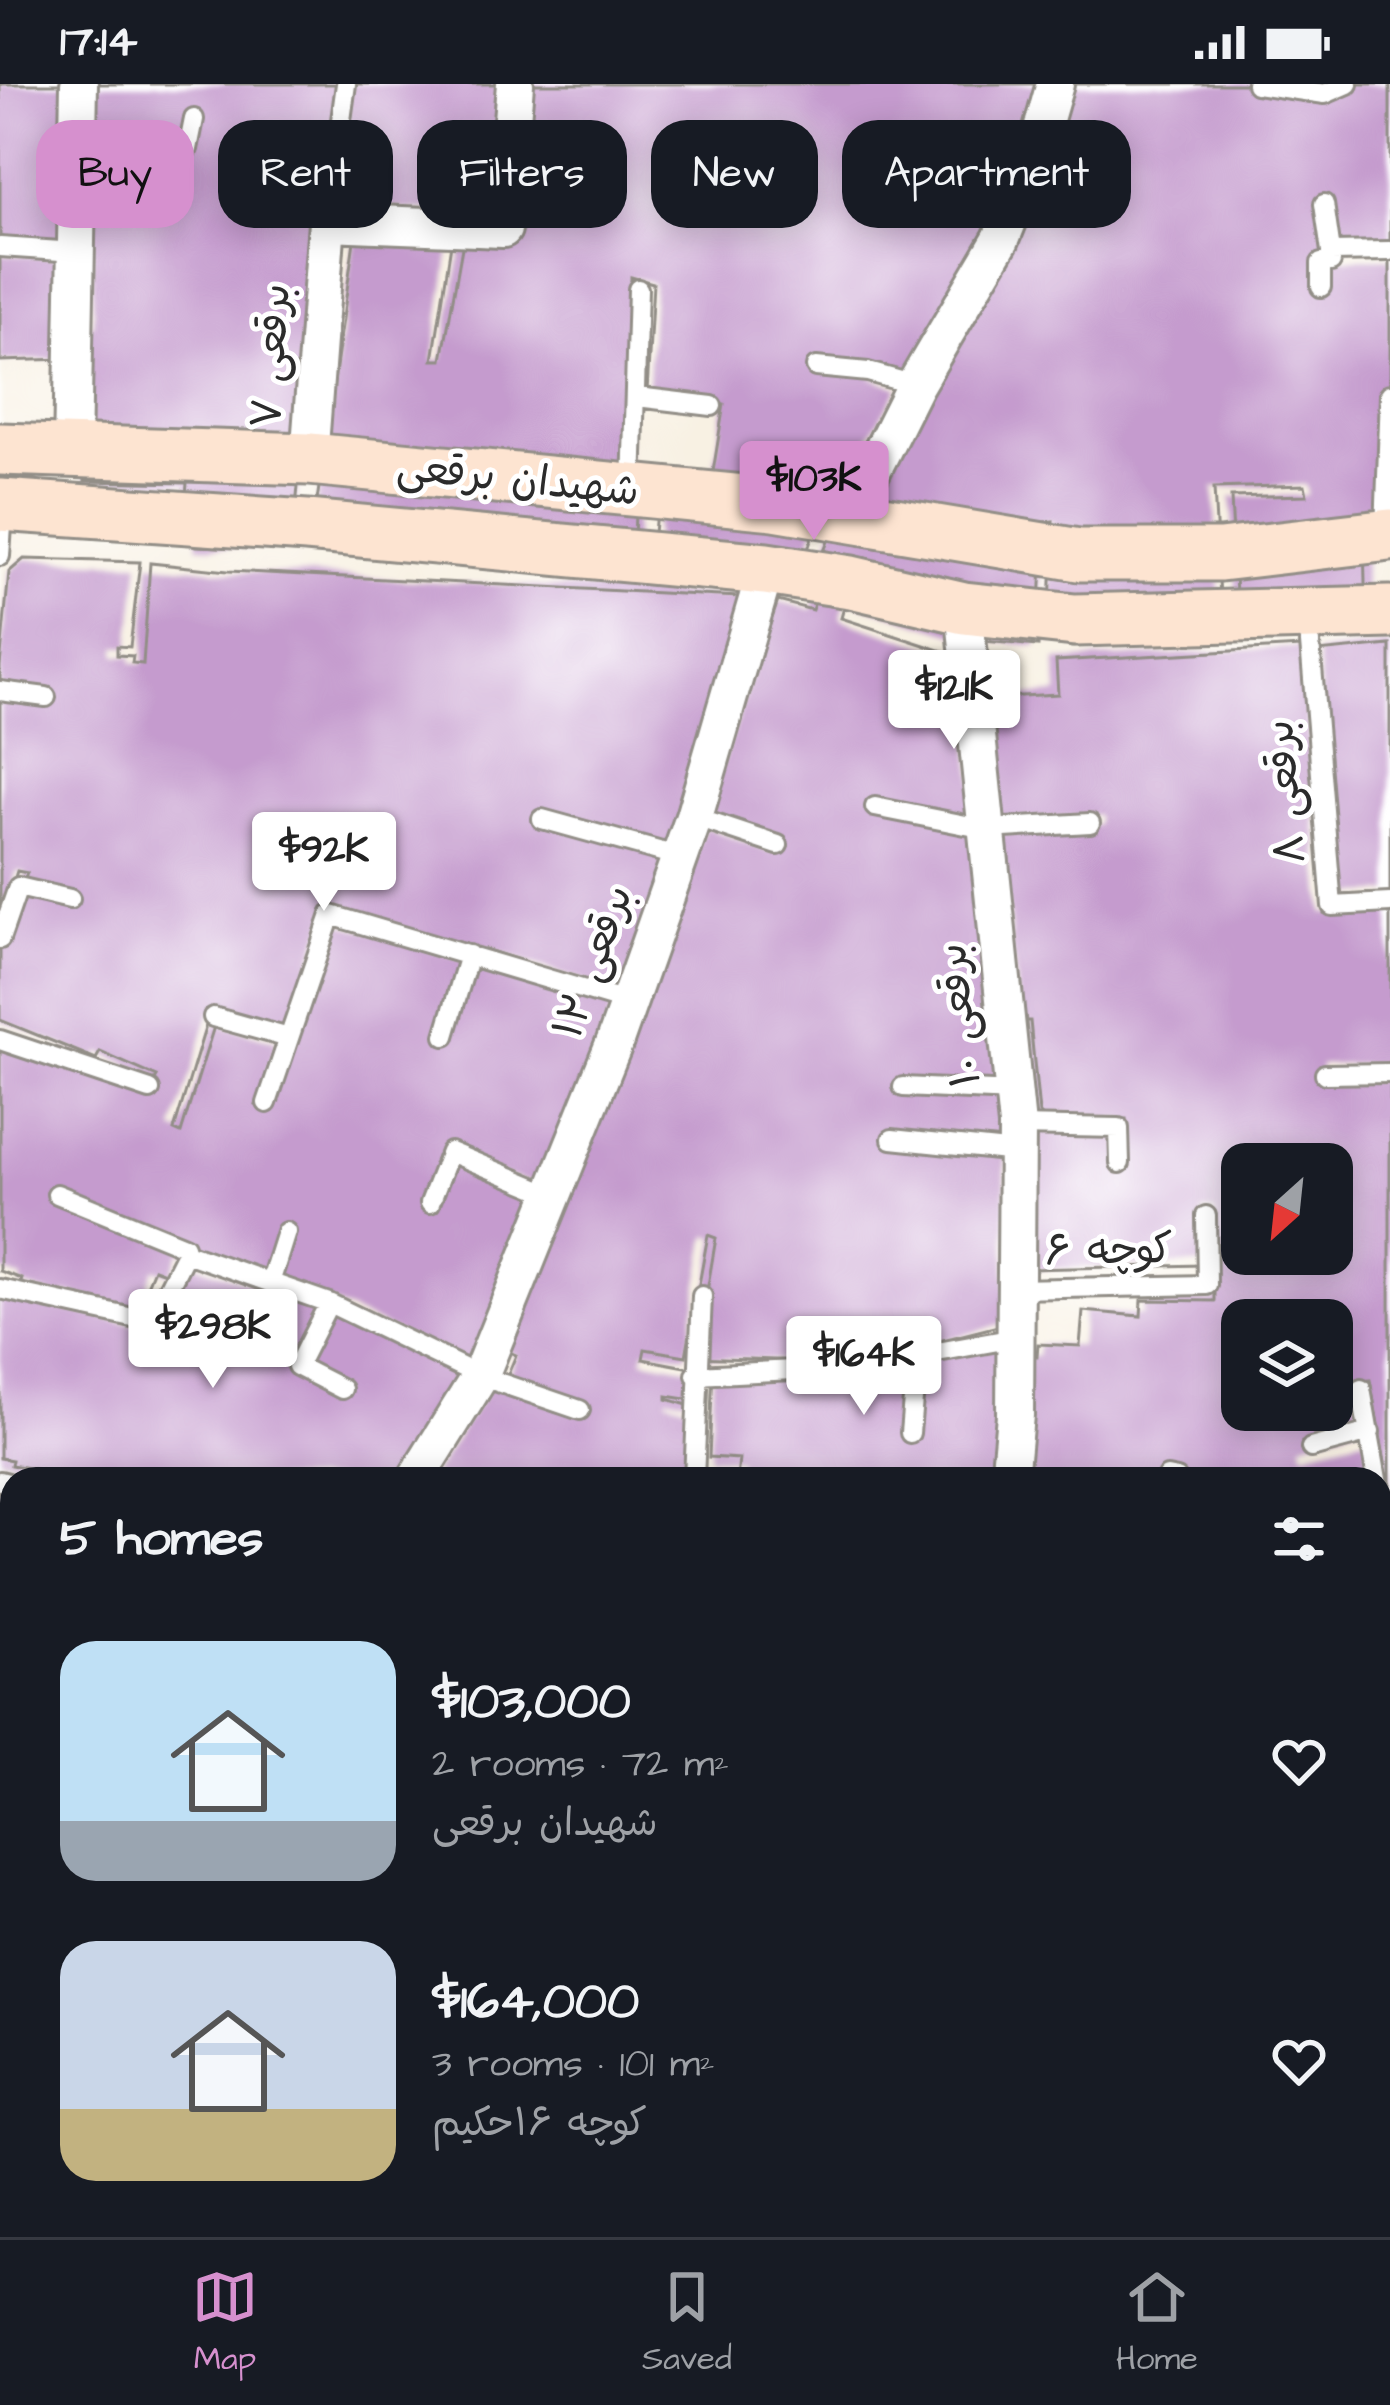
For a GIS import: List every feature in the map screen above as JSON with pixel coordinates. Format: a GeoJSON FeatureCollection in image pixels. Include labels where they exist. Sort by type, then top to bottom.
{"type":"FeatureCollection","features":[{"type":"Feature","properties":{"kind":"main road","name":"شهیدان برقعی"},"geometry":{"type":"LineString","coordinates":[[0,449],[309,459],[775,504],[1079,555],[1220,555],[1387,535]]}},
{"type":"Feature","properties":{"kind":"main road"},"geometry":{"type":"LineString","coordinates":[[766,569],[775,504]]}},
{"type":"Feature","properties":{"kind":"main road","name":"شهیدان برقعی"},"geometry":{"type":"LineString","coordinates":[[2,505],[307,526],[766,569],[851,582],[964,608],[1075,620],[1390,612]]}},
{"type":"Feature","properties":{"kind":"street"},"geometry":{"type":"LineString","coordinates":[[78,120],[79,84]]}},
{"type":"Feature","properties":{"kind":"street"},"geometry":{"type":"LineString","coordinates":[[393,225],[503,230],[515,84]]}},
{"type":"Feature","properties":{"kind":"street"},"geometry":{"type":"LineString","coordinates":[[850,515],[915,385],[1001,239],[1036,151],[1055,84]]}},
{"type":"Feature","properties":{"kind":"street"},"geometry":{"type":"LineString","coordinates":[[72,453],[76,228]]}},
{"type":"Feature","properties":{"kind":"street","name":"برقعی ۷"},"geometry":{"type":"LineString","coordinates":[[309,459],[327,228]]}},
{"type":"Feature","properties":{"kind":"street","name":"برقعی ۱۲"},"geometry":{"type":"LineString","coordinates":[[423,1467],[480,1376],[628,1003],[694,817],[766,569]]}},
{"type":"Feature","properties":{"kind":"street","name":"برقعی ۱۰"},"geometry":{"type":"LineString","coordinates":[[964,608],[1016,1124],[1015,1414],[1010,1467]]}},
{"type":"Feature","properties":{"kind":"lane"},"geometry":{"type":"LineString","coordinates":[[341,120],[346,84]]}},
{"type":"Feature","properties":{"kind":"lane"},"geometry":{"type":"LineString","coordinates":[[1256,84],[1325,94],[1348,84]]}},
{"type":"Feature","properties":{"kind":"lane"},"geometry":{"type":"LineString","coordinates":[[1321,287],[1321,263],[1331,262],[1324,204]]}},
{"type":"Feature","properties":{"kind":"lane"},"geometry":{"type":"LineString","coordinates":[[0,248],[76,252]]}},
{"type":"Feature","properties":{"kind":"lane"},"geometry":{"type":"LineString","coordinates":[[1331,251],[1390,251]]}},
{"type":"Feature","properties":{"kind":"lane"},"geometry":{"type":"LineString","coordinates":[[632,493],[638,290]]}},
{"type":"Feature","properties":{"kind":"lane"},"geometry":{"type":"LineString","coordinates":[[816,367],[868,372],[915,385]]}},
{"type":"Feature","properties":{"kind":"lane"},"geometry":{"type":"LineString","coordinates":[[1387,535],[1390,394]]}},
{"type":"Feature","properties":{"kind":"lane"},"geometry":{"type":"LineString","coordinates":[[638,398],[712,406]]}},
{"type":"Feature","properties":{"kind":"lane"},"geometry":{"type":"LineString","coordinates":[[0,556],[2,505]]}},
{"type":"Feature","properties":{"kind":"lane","name":"برقعی ۸"},"geometry":{"type":"LineString","coordinates":[[1308,614],[1332,906],[1390,903]]}},
{"type":"Feature","properties":{"kind":"lane"},"geometry":{"type":"LineString","coordinates":[[0,691],[46,697]]}},
{"type":"Feature","properties":{"kind":"lane"},"geometry":{"type":"LineString","coordinates":[[875,807],[986,829],[1090,823]]}},
{"type":"Feature","properties":{"kind":"lane"},"geometry":{"type":"LineString","coordinates":[[694,817],[778,845]]}},
{"type":"Feature","properties":{"kind":"lane"},"geometry":{"type":"LineString","coordinates":[[542,819],[680,857]]}},
{"type":"Feature","properties":{"kind":"lane"},"geometry":{"type":"LineString","coordinates":[[0,939],[18,887],[70,899]]}},
{"type":"Feature","properties":{"kind":"lane"},"geometry":{"type":"LineString","coordinates":[[267,1103],[332,915],[628,1003]]}},
{"type":"Feature","properties":{"kind":"lane"},"geometry":{"type":"LineString","coordinates":[[445,1036],[470,955]]}},
{"type":"Feature","properties":{"kind":"lane"},"geometry":{"type":"LineString","coordinates":[[213,1017],[289,1038]]}},
{"type":"Feature","properties":{"kind":"lane"},"geometry":{"type":"LineString","coordinates":[[0,1040],[150,1090]]}},
{"type":"Feature","properties":{"kind":"lane"},"geometry":{"type":"LineString","coordinates":[[1325,1074],[1390,1073]]}},
{"type":"Feature","properties":{"kind":"lane"},"geometry":{"type":"LineString","coordinates":[[903,1087],[1016,1124]]}},
{"type":"Feature","properties":{"kind":"lane"},"geometry":{"type":"LineString","coordinates":[[892,1139],[1016,1124],[1119,1128],[1120,1163]]}},
{"type":"Feature","properties":{"kind":"lane"},"geometry":{"type":"LineString","coordinates":[[430,1203],[450,1152],[551,1194]]}},
{"type":"Feature","properties":{"kind":"lane"},"geometry":{"type":"LineString","coordinates":[[0,1289],[151,1322],[186,1253],[184,1246],[57,1194]]}},
{"type":"Feature","properties":{"kind":"lane","name":"کوچه ۶"},"geometry":{"type":"LineString","coordinates":[[1016,1289],[1207,1285],[1206,1216]]}},
{"type":"Feature","properties":{"kind":"lane"},"geometry":{"type":"LineString","coordinates":[[270,1283],[286,1232]]}},
{"type":"Feature","properties":{"kind":"lane"},"geometry":{"type":"LineString","coordinates":[[186,1253],[328,1303],[480,1376],[580,1410]]}},
{"type":"Feature","properties":{"kind":"lane"},"geometry":{"type":"LineString","coordinates":[[694,1467],[702,1296]]}},
{"type":"Feature","properties":{"kind":"lane"},"geometry":{"type":"LineString","coordinates":[[328,1303],[297,1366],[342,1389]]}},
{"type":"Feature","properties":{"kind":"lane"},"geometry":{"type":"LineString","coordinates":[[696,1375],[854,1367],[1015,1338]]}},
{"type":"Feature","properties":{"kind":"lane"},"geometry":{"type":"LineString","coordinates":[[910,1433],[916,1353]]}},
{"type":"Feature","properties":{"kind":"lane"},"geometry":{"type":"LineString","coordinates":[[1361,1389],[1375,1467]]}},
{"type":"Feature","properties":{"kind":"lane"},"geometry":{"type":"LineString","coordinates":[[1311,1448],[1370,1432]]}},
{"type":"Feature","properties":{"kind":"building"},"geometry":{"type":"Polygon","coordinates":[[[0,84],[70,84],[68,120],[36,120],[36,228],[61,228],[60,246],[0,242],[0,84]]]}},
{"type":"Feature","properties":{"kind":"building"},"geometry":{"type":"Polygon","coordinates":[[[90,84],[338,84],[334,120],[218,120],[218,228],[324,228],[293,537],[254,532],[252,548],[197,546],[199,526],[184,525],[187,483],[85,481],[89,324],[93,325],[92,228],[194,228],[194,120],[89,120],[90,84]]]}},
{"type":"Feature","properties":{"kind":"building"},"geometry":{"type":"Polygon","coordinates":[[[350,84],[503,84],[498,120],[417,120],[417,210],[393,209],[393,120],[346,120],[350,84]]]}},
{"type":"Feature","properties":{"kind":"building"},"geometry":{"type":"Polygon","coordinates":[[[515,84],[1047,84],[1030,120],[842,120],[842,228],[990,228],[962,291],[907,377],[868,377],[899,387],[860,451],[846,464],[817,522],[796,586],[651,572],[656,509],[707,509],[724,404],[647,393],[653,283],[631,277],[627,484],[636,484],[633,567],[310,550],[355,234],[454,228],[433,360],[442,360],[465,228],[627,228],[627,120],[513,120],[515,84]]]}},
{"type":"Feature","properties":{"kind":"building"},"geometry":{"type":"Polygon","coordinates":[[[1065,84],[1390,84],[1390,246],[1337,247],[1327,268],[1336,258],[1390,258],[1390,384],[1386,385],[1381,540],[1364,540],[1366,624],[1238,634],[1231,497],[1307,495],[1305,485],[1214,488],[1222,634],[1091,635],[1091,646],[1072,647],[1073,640],[1049,642],[1053,521],[1044,522],[1038,646],[973,640],[846,600],[841,618],[958,656],[980,833],[985,999],[997,1001],[1005,1096],[1006,1324],[852,1363],[696,1357],[716,1238],[708,1235],[686,1356],[645,1349],[643,1359],[702,1370],[699,1401],[667,1396],[698,1408],[695,1467],[438,1467],[490,1386],[506,1379],[516,1355],[505,1350],[705,827],[772,853],[777,842],[704,816],[778,601],[812,610],[818,591],[809,589],[841,509],[989,228],[1131,228],[1131,120],[1046,120],[1065,84]]]}},
{"type":"Feature","properties":{"kind":"building"},"geometry":{"type":"Polygon","coordinates":[[[0,254],[57,258],[67,359],[0,361],[0,254]]]}},
{"type":"Feature","properties":{"kind":"building"},"geometry":{"type":"Polygon","coordinates":[[[24,559],[140,562],[130,647],[117,646],[117,655],[133,656],[132,663],[143,664],[150,563],[739,597],[759,603],[622,994],[485,949],[484,955],[329,909],[287,1033],[210,1012],[174,1130],[181,1133],[215,1023],[277,1041],[256,1105],[265,1108],[334,921],[614,1003],[546,1187],[453,1161],[542,1197],[477,1367],[268,1276],[180,1251],[170,1275],[154,1269],[136,1312],[66,1293],[64,1299],[20,1285],[22,1279],[0,1271],[0,1032],[100,1073],[104,1065],[151,1087],[157,1077],[100,1052],[96,1059],[0,1020],[0,946],[27,873],[17,871],[0,923],[0,666],[9,572],[24,559]]]}},
{"type":"Feature","properties":{"kind":"building"},"geometry":{"type":"Polygon","coordinates":[[[1390,645],[1390,893],[1338,895],[1317,652],[1390,645]]]}},
{"type":"Feature","properties":{"kind":"building"},"geometry":{"type":"Polygon","coordinates":[[[1301,647],[1324,913],[1390,911],[1390,1064],[1320,1065],[1321,1082],[1390,1080],[1390,1467],[1386,1467],[1370,1380],[1354,1382],[1361,1426],[1353,1428],[1353,1299],[1221,1299],[1221,1431],[1343,1431],[1302,1442],[1304,1452],[1366,1437],[1372,1467],[1022,1467],[1027,1356],[1037,1356],[1038,1344],[1080,1346],[1083,1311],[1141,1316],[1142,1300],[1215,1301],[1215,1212],[1202,1211],[1202,1265],[1029,1269],[1026,1131],[1116,1130],[1127,1165],[1126,1119],[1046,1120],[1039,1113],[1030,1021],[1020,1021],[1000,833],[1097,825],[1097,815],[999,823],[985,698],[1058,694],[1056,661],[1301,647]]]}},
{"type":"Feature","properties":{"kind":"building"},"geometry":{"type":"Polygon","coordinates":[[[188,1261],[319,1309],[303,1365],[330,1313],[468,1376],[410,1467],[23,1467],[0,1458],[0,1297],[153,1328],[188,1261]]]}},
{"type":"Feature","properties":{"kind":"building"},"geometry":{"type":"Polygon","coordinates":[[[1003,1338],[999,1467],[738,1467],[739,1459],[709,1457],[713,1372],[920,1357],[1003,1338]]]}}]}
